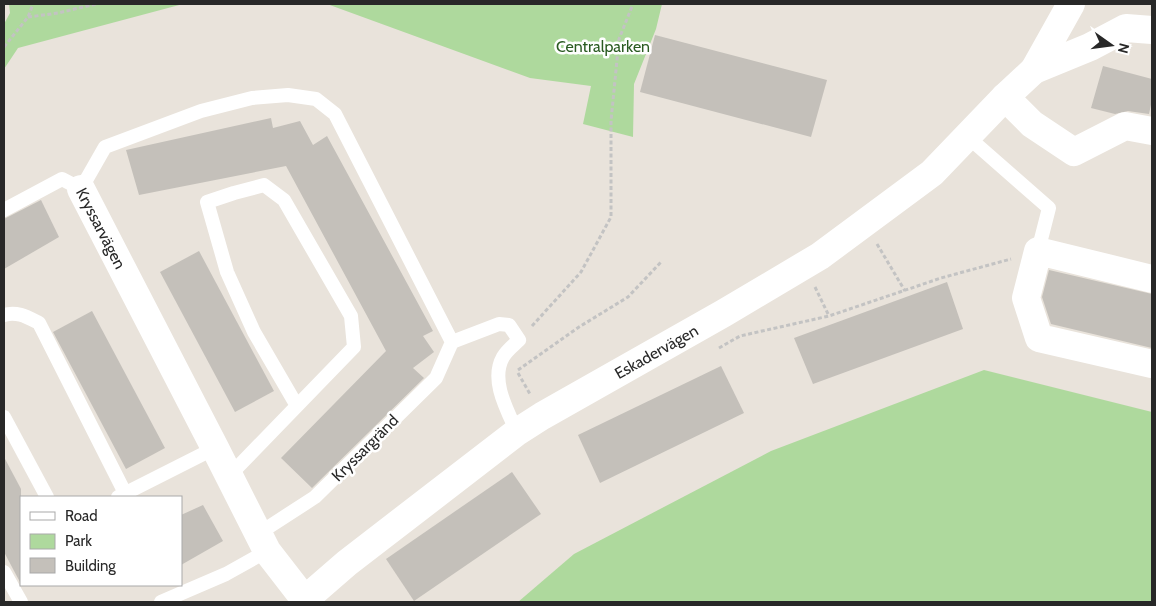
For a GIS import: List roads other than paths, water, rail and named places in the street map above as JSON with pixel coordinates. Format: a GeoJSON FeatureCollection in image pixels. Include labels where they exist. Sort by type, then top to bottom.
{"type":"FeatureCollection","features":[{"type":"Feature","properties":{"kind":"street","name":"Eskadervägen"},"geometry":{"type":"LineString","coordinates":[[304,601],[347,563],[517,432],[820,256],[932,173],[1005,97],[1034,70],[1071,4]]}},
{"type":"Feature","properties":{"kind":"street","name":"Eskadervägen"},"geometry":{"type":"LineString","coordinates":[[1034,70],[1090,47],[1126,28],[1152,30]]}},
{"type":"Feature","properties":{"kind":"street"},"geometry":{"type":"LineString","coordinates":[[1005,97],[1032,124],[1074,152],[1125,126],[1152,131]]}},
{"type":"Feature","properties":{"kind":"street","name":"Kryssarvägen"},"geometry":{"type":"LineString","coordinates":[[80,189],[215,448],[262,543],[304,601]]}},
{"type":"Feature","properties":{"kind":"street"},"geometry":{"type":"LineString","coordinates":[[1152,279],[1038,251],[1026,298],[1039,338],[1152,364]]}},
{"type":"Feature","properties":{"kind":"lane","name":"Kryssarvägen"},"geometry":{"type":"LineString","coordinates":[[80,189],[105,147],[201,110],[252,98],[288,95],[316,99],[335,114],[452,342]]}},
{"type":"Feature","properties":{"kind":"lane"},"geometry":{"type":"LineString","coordinates":[[968,136],[1049,208],[1038,251]]}},
{"type":"Feature","properties":{"kind":"lane"},"geometry":{"type":"LineString","coordinates":[[4,210],[62,179],[80,189]]}},
{"type":"Feature","properties":{"kind":"lane"},"geometry":{"type":"LineString","coordinates":[[229,476],[297,406],[354,347],[350,316],[284,200],[264,185],[207,202],[227,272],[254,332],[297,406]]}},
{"type":"Feature","properties":{"kind":"lane"},"geometry":{"type":"LineString","coordinates":[[4,315],[11,313],[24,315],[39,323],[122,495],[215,448]]}},
{"type":"Feature","properties":{"kind":"lane"},"geometry":{"type":"LineString","coordinates":[[452,342],[499,324],[509,325],[519,340],[504,355],[498,368],[502,398],[517,432]]}},
{"type":"Feature","properties":{"kind":"lane","name":"Kryssargränd"},"geometry":{"type":"LineString","coordinates":[[161,602],[226,574],[315,497],[436,378],[452,342]]}},
{"type":"Feature","properties":{"kind":"lane"},"geometry":{"type":"LineString","coordinates":[[4,417],[46,496]]}},
{"type":"Feature","properties":{"kind":"lane"},"geometry":{"type":"LineString","coordinates":[[4,572],[21,602]]}},
{"type":"Feature","properties":{"kind":"park label","name":"Centralparken"},"geometry":{"type":"Point","coordinates":[603,46]}}]}
